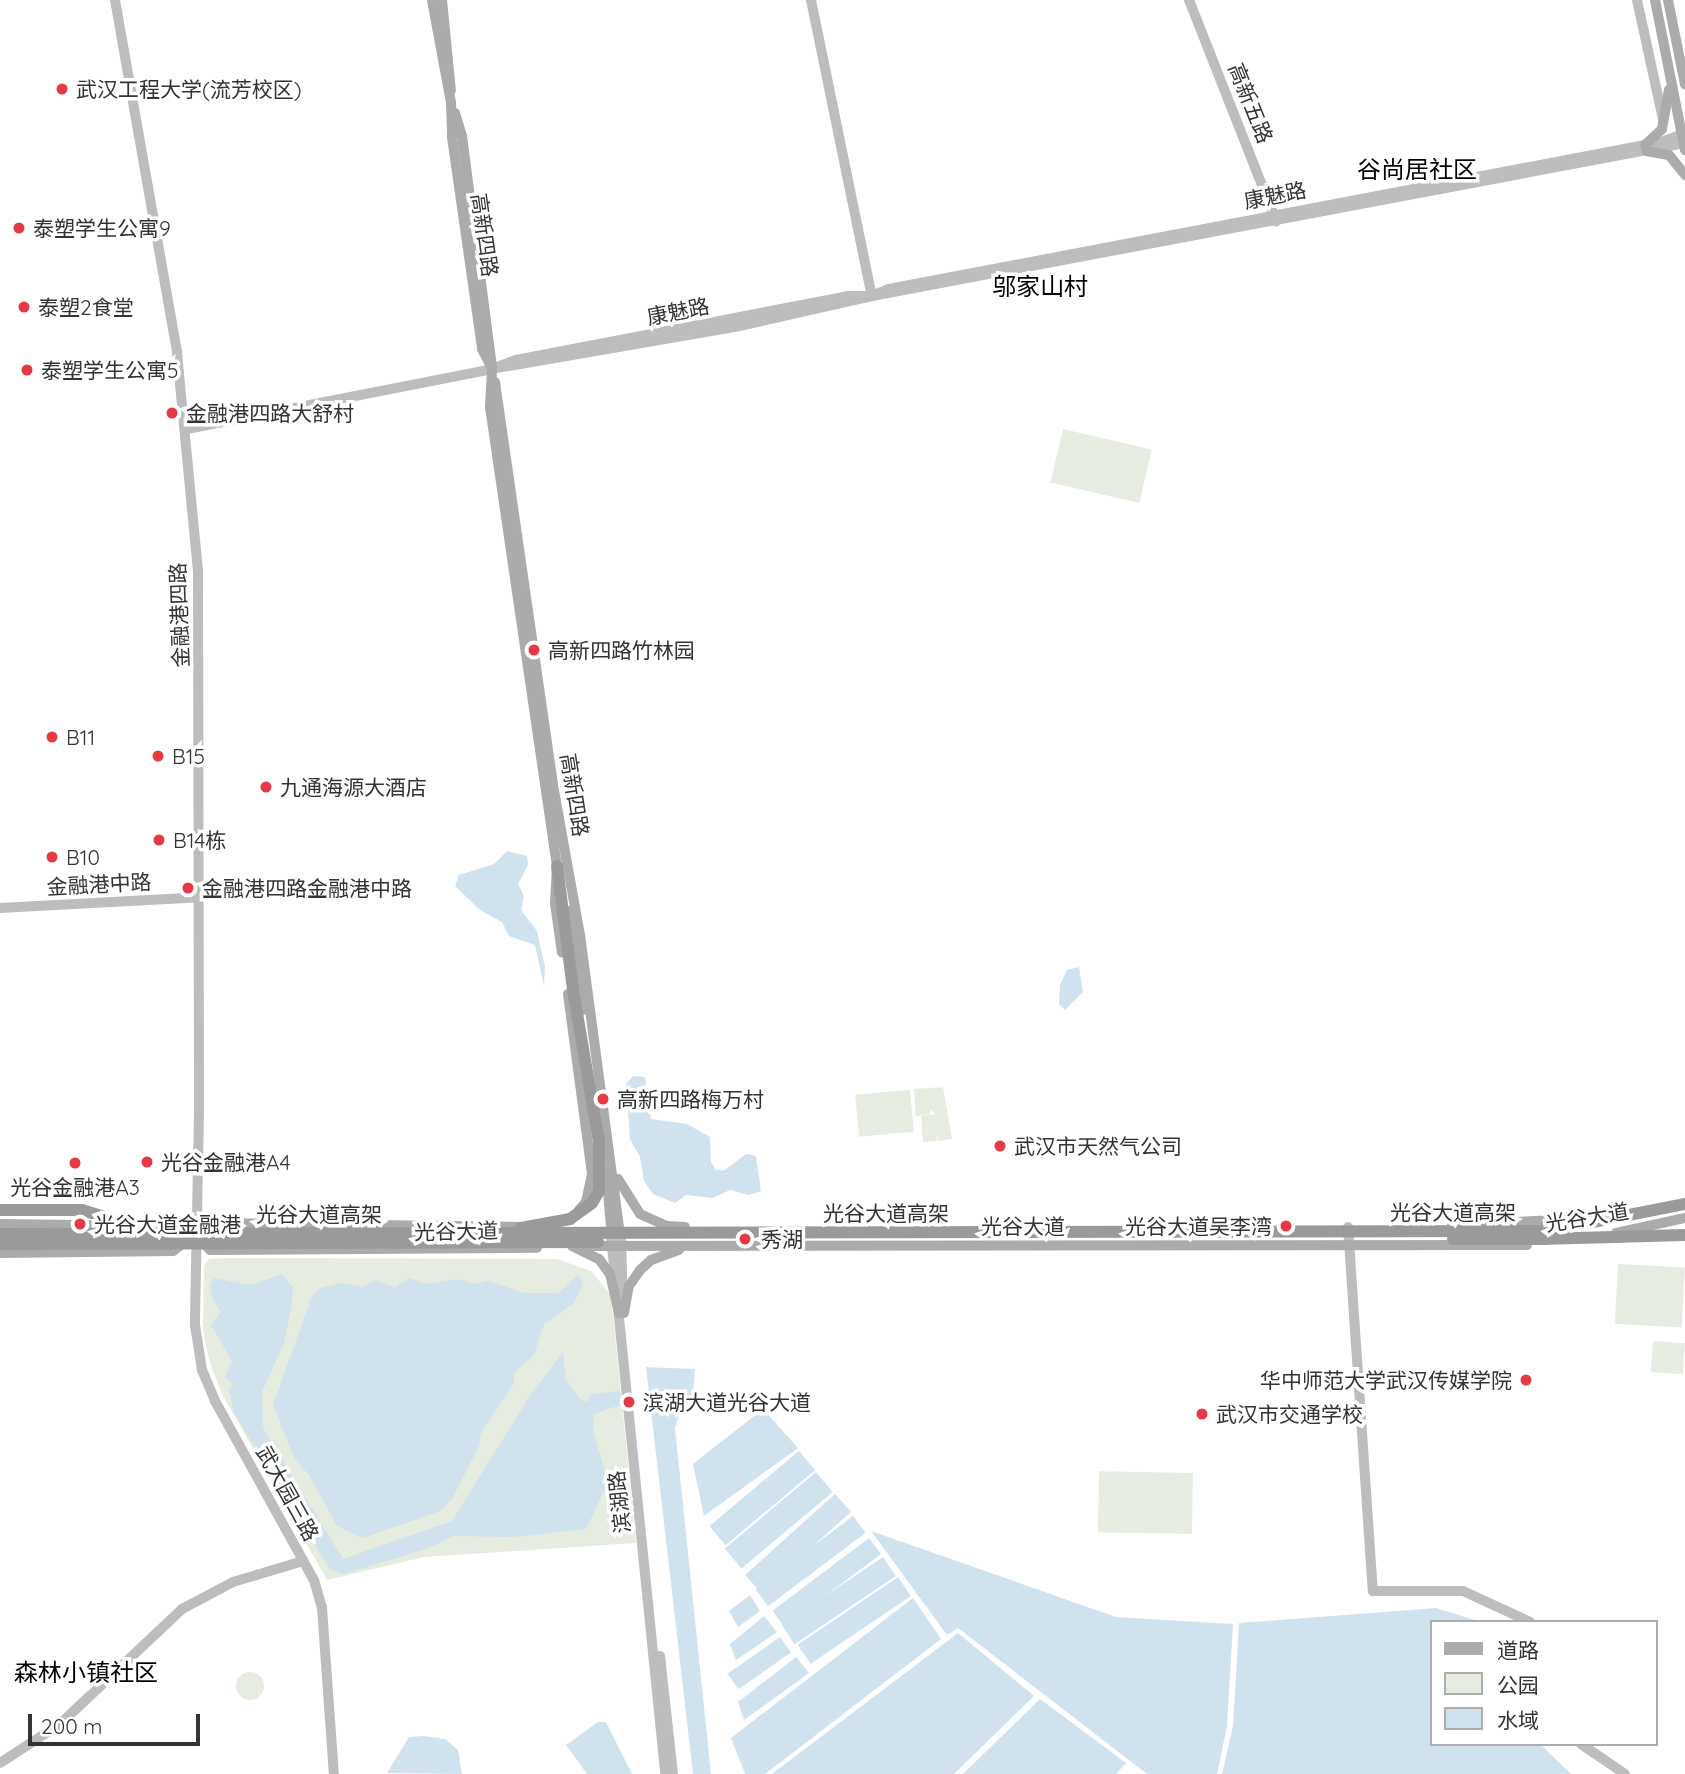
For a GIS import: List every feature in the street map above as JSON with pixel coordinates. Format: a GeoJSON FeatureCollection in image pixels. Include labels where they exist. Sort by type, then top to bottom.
{"type":"FeatureCollection","features":[{"type":"Feature","properties":{"kind":"highway"},"geometry":{"type":"LineString","coordinates":[[460,1233],[570,1219],[592,1203],[599,1191],[598,1142],[573,990],[557,866]]}},
{"type":"Feature","properties":{"kind":"highway","name":"光谷大道高架"},"geometry":{"type":"LineString","coordinates":[[0,1234],[1547,1231],[1685,1204]]}},
{"type":"Feature","properties":{"kind":"highway"},"geometry":{"type":"LineString","coordinates":[[0,1210],[82,1210],[130,1225]]}},
{"type":"Feature","properties":{"kind":"highway","name":"光谷大道高架"},"geometry":{"type":"LineString","coordinates":[[0,1244],[1540,1239],[1600,1232],[1685,1215]]}},
{"type":"Feature","properties":{"kind":"highway"},"geometry":{"type":"LineString","coordinates":[[1540,1239],[1685,1235]]}},
{"type":"Feature","properties":{"kind":"main road","name":"高新四路"},"geometry":{"type":"LineString","coordinates":[[432,0],[451,103]]}},
{"type":"Feature","properties":{"kind":"main road","name":"高新四路"},"geometry":{"type":"LineString","coordinates":[[442,0],[452,137],[482,349],[492,369],[613,1166],[615,1228]]}},
{"type":"Feature","properties":{"kind":"main road"},"geometry":{"type":"LineString","coordinates":[[1655,0],[1684,141]]}},
{"type":"Feature","properties":{"kind":"main road"},"geometry":{"type":"LineString","coordinates":[[1668,0],[1685,84]]}},
{"type":"Feature","properties":{"kind":"main road"},"geometry":{"type":"LineString","coordinates":[[1646,148],[1658,137],[1664,124],[1670,74]]}},
{"type":"Feature","properties":{"kind":"main road"},"geometry":{"type":"LineString","coordinates":[[1646,148],[1669,155],[1685,175]]}},
{"type":"Feature","properties":{"kind":"main road","name":"高新四路"},"geometry":{"type":"LineString","coordinates":[[492,369],[490,407],[557,866],[569,914],[615,1228]]}},
{"type":"Feature","properties":{"kind":"main road","name":"高新四路"},"geometry":{"type":"LineString","coordinates":[[531,1227],[566,1219],[586,1202],[592,1174],[555,903],[557,866]]}},
{"type":"Feature","properties":{"kind":"main road"},"geometry":{"type":"LineString","coordinates":[[613,1166],[629,1202],[640,1214],[667,1226],[688,1227]]}},
{"type":"Feature","properties":{"kind":"main road","name":"光谷大道"},"geometry":{"type":"LineString","coordinates":[[0,1253],[173,1251],[198,1236],[210,1223],[615,1228],[1348,1227],[1549,1224],[1685,1199]]}},
{"type":"Feature","properties":{"kind":"main road","name":"光谷大道"},"geometry":{"type":"LineString","coordinates":[[0,1224],[174,1226],[198,1236],[210,1250],[457,1251],[708,1244],[1553,1244],[1685,1215]]}},
{"type":"Feature","properties":{"kind":"main road"},"geometry":{"type":"LineString","coordinates":[[621,1313],[629,1286],[651,1260],[708,1244]]}},
{"type":"Feature","properties":{"kind":"main road"},"geometry":{"type":"LineString","coordinates":[[572,1246],[599,1259],[610,1274],[621,1313]]}},
{"type":"Feature","properties":{"kind":"street","name":"金融港四路"},"geometry":{"type":"LineString","coordinates":[[115,0],[187,429],[201,633],[198,1236]]}},
{"type":"Feature","properties":{"kind":"street"},"geometry":{"type":"LineString","coordinates":[[811,0],[872,296]]}},
{"type":"Feature","properties":{"kind":"street","name":"高新五路"},"geometry":{"type":"LineString","coordinates":[[1189,0],[1276,218]]}},
{"type":"Feature","properties":{"kind":"street"},"geometry":{"type":"LineString","coordinates":[[1637,0],[1664,124]]}},
{"type":"Feature","properties":{"kind":"street","name":"康魅路"},"geometry":{"type":"LineString","coordinates":[[187,429],[492,369],[516,360],[849,296],[872,296],[1684,141]]}},
{"type":"Feature","properties":{"kind":"street","name":"金融港中路"},"geometry":{"type":"LineString","coordinates":[[0,908],[200,897]]}},
{"type":"Feature","properties":{"kind":"street"},"geometry":{"type":"LineString","coordinates":[[1348,1227],[1373,1591],[1463,1591],[1526,1620]]}},
{"type":"Feature","properties":{"kind":"street","name":"滨湖路"},"geometry":{"type":"LineString","coordinates":[[615,1228],[665,1774]]}},
{"type":"Feature","properties":{"kind":"street","name":"武大园三路"},"geometry":{"type":"LineString","coordinates":[[198,1236],[195,1325],[202,1370],[303,1561],[322,1608],[334,1774]]}},
{"type":"Feature","properties":{"kind":"street","name":"滨湖路"},"geometry":{"type":"LineString","coordinates":[[621,1313],[673,1774]]}},
{"type":"Feature","properties":{"kind":"street"},"geometry":{"type":"LineString","coordinates":[[0,1763],[60,1724],[182,1609],[233,1582],[303,1561]]}},
{"type":"Feature","properties":{"kind":"street"},"geometry":{"type":"LineString","coordinates":[[1584,1746],[1625,1774]]}},
{"type":"Feature","properties":{"kind":"green space"},"geometry":{"type":"Polygon","coordinates":[[[1063,429],[1152,449],[1139,503],[1051,483],[1063,429]]]}},
{"type":"Feature","properties":{"kind":"green space"},"geometry":{"type":"Polygon","coordinates":[[[943,1087],[952,1139],[938,1141],[937,1133],[937,1141],[923,1142],[921,1116],[936,1114],[930,1110],[930,1114],[916,1116],[914,1089],[943,1087]]]}},
{"type":"Feature","properties":{"kind":"green space"},"geometry":{"type":"Polygon","coordinates":[[[910,1090],[914,1132],[859,1137],[855,1095],[910,1090]]]}},
{"type":"Feature","properties":{"kind":"green space"},"geometry":{"type":"Polygon","coordinates":[[[209,1259],[557,1259],[591,1271],[611,1295],[636,1543],[424,1557],[327,1580],[221,1392],[210,1363],[203,1330],[204,1266],[209,1259]]]}},
{"type":"Feature","properties":{"kind":"green space"},"geometry":{"type":"Polygon","coordinates":[[[1618,1264],[1685,1268],[1682,1327],[1615,1324],[1618,1264]]]}},
{"type":"Feature","properties":{"kind":"green space"},"geometry":{"type":"Polygon","coordinates":[[[1653,1341],[1685,1343],[1683,1374],[1651,1372],[1653,1341]]]}},
{"type":"Feature","properties":{"kind":"green space"},"geometry":{"type":"Polygon","coordinates":[[[1099,1471],[1193,1473],[1192,1534],[1098,1532],[1099,1471]]]}},
{"type":"Feature","properties":{"kind":"green space"},"geometry":{"type":"Polygon","coordinates":[[[250,1672],[260,1676],[264,1686],[260,1696],[250,1700],[240,1696],[236,1686],[240,1676],[250,1672]]]}},
{"type":"Feature","properties":{"kind":"water"},"geometry":{"type":"Polygon","coordinates":[[[507,851],[527,856],[528,865],[518,884],[524,896],[521,910],[537,931],[545,967],[544,986],[535,945],[509,936],[502,922],[480,910],[455,886],[459,875],[494,864],[507,851]]]}},
{"type":"Feature","properties":{"kind":"water"},"geometry":{"type":"Polygon","coordinates":[[[1079,967],[1083,992],[1065,1010],[1059,1004],[1060,985],[1067,970],[1079,967]]]}},
{"type":"Feature","properties":{"kind":"water"},"geometry":{"type":"Polygon","coordinates":[[[633,1076],[645,1077],[651,1119],[687,1124],[710,1137],[711,1162],[716,1170],[725,1170],[746,1154],[756,1156],[761,1191],[749,1195],[730,1190],[713,1198],[686,1195],[675,1203],[653,1194],[644,1181],[640,1157],[630,1139],[626,1084],[633,1076]]]}},
{"type":"Feature","properties":{"kind":"water"},"geometry":{"type":"Polygon","coordinates":[[[282,1274],[293,1287],[291,1308],[284,1343],[262,1392],[263,1428],[343,1559],[452,1521],[531,1394],[563,1352],[566,1380],[582,1401],[588,1401],[591,1394],[620,1391],[623,1404],[594,1414],[593,1430],[608,1483],[586,1529],[514,1537],[453,1536],[429,1548],[344,1574],[330,1569],[234,1413],[229,1390],[233,1384],[225,1377],[232,1361],[211,1325],[221,1312],[212,1298],[210,1284],[214,1278],[251,1285],[282,1274]]]}},
{"type":"Feature","properties":{"kind":"water"},"geometry":{"type":"Polygon","coordinates":[[[578,1275],[583,1283],[574,1303],[544,1324],[534,1355],[514,1373],[514,1383],[481,1433],[479,1446],[452,1499],[440,1511],[363,1538],[337,1526],[309,1475],[294,1458],[273,1405],[312,1296],[321,1288],[341,1283],[363,1287],[374,1280],[395,1287],[410,1278],[425,1284],[457,1279],[475,1284],[488,1281],[524,1293],[558,1293],[578,1275]]]}},
{"type":"Feature","properties":{"kind":"water"},"geometry":{"type":"Polygon","coordinates":[[[646,1367],[695,1369],[692,1406],[679,1414],[675,1428],[711,1774],[693,1774],[646,1367]]]}},
{"type":"Feature","properties":{"kind":"water"},"geometry":{"type":"Polygon","coordinates":[[[763,1409],[798,1448],[704,1516],[693,1464],[763,1409]]]}},
{"type":"Feature","properties":{"kind":"water"},"geometry":{"type":"Polygon","coordinates":[[[799,1451],[815,1470],[725,1545],[709,1526],[799,1451]]]}},
{"type":"Feature","properties":{"kind":"water"},"geometry":{"type":"Polygon","coordinates":[[[816,1472],[833,1492],[742,1568],[725,1548],[816,1472]]]}},
{"type":"Feature","properties":{"kind":"water"},"geometry":{"type":"Polygon","coordinates":[[[835,1494],[851,1512],[761,1593],[745,1575],[835,1494]]]}},
{"type":"Feature","properties":{"kind":"water"},"geometry":{"type":"Polygon","coordinates":[[[853,1516],[866,1533],[768,1606],[756,1589],[853,1516]]]}},
{"type":"Feature","properties":{"kind":"water"},"geometry":{"type":"Polygon","coordinates":[[[871,1531],[1116,1617],[1233,1624],[1227,1726],[1217,1774],[1147,1774],[958,1628],[947,1635],[871,1531]]]}},
{"type":"Feature","properties":{"kind":"water"},"geometry":{"type":"Polygon","coordinates":[[[869,1538],[881,1554],[784,1627],[772,1611],[869,1538]]]}},
{"type":"Feature","properties":{"kind":"water"},"geometry":{"type":"Polygon","coordinates":[[[883,1557],[896,1576],[795,1644],[782,1625],[883,1557]]]}},
{"type":"Feature","properties":{"kind":"water"},"geometry":{"type":"Polygon","coordinates":[[[898,1577],[911,1596],[811,1664],[798,1645],[898,1577]]]}},
{"type":"Feature","properties":{"kind":"water"},"geometry":{"type":"Polygon","coordinates":[[[750,1595],[760,1611],[738,1627],[729,1611],[750,1595]]]}},
{"type":"Feature","properties":{"kind":"water"},"geometry":{"type":"Polygon","coordinates":[[[913,1598],[941,1639],[765,1774],[745,1774],[731,1738],[913,1598]]]}},
{"type":"Feature","properties":{"kind":"water"},"geometry":{"type":"Polygon","coordinates":[[[1436,1608],[1475,1620],[1430,1620],[1430,1746],[1542,1746],[1571,1774],[1222,1774],[1233,1726],[1239,1623],[1436,1608]]]}},
{"type":"Feature","properties":{"kind":"water"},"geometry":{"type":"Polygon","coordinates":[[[764,1616],[777,1632],[736,1660],[730,1644],[764,1616]]]}},
{"type":"Feature","properties":{"kind":"water"},"geometry":{"type":"Polygon","coordinates":[[[958,1633],[1034,1696],[954,1774],[772,1774],[958,1633]]]}},
{"type":"Feature","properties":{"kind":"water"},"geometry":{"type":"Polygon","coordinates":[[[780,1637],[791,1653],[738,1689],[728,1674],[780,1637]]]}},
{"type":"Feature","properties":{"kind":"water"},"geometry":{"type":"Polygon","coordinates":[[[796,1657],[809,1673],[744,1720],[738,1702],[796,1657]]]}},
{"type":"Feature","properties":{"kind":"water"},"geometry":{"type":"Polygon","coordinates":[[[1040,1699],[1126,1763],[1116,1774],[963,1774],[1040,1699]]]}},
{"type":"Feature","properties":{"kind":"water"},"geometry":{"type":"Polygon","coordinates":[[[598,1722],[606,1722],[632,1774],[587,1774],[566,1745],[598,1722]]]}},
{"type":"Feature","properties":{"kind":"water"},"geometry":{"type":"Polygon","coordinates":[[[409,1737],[445,1739],[458,1750],[462,1774],[387,1773],[409,1737]]]}},
{"type":"Feature","properties":{"kind":"place","name":"武汉工程大学(流芳校区)"},"geometry":{"type":"Point","coordinates":[62,89]}},
{"type":"Feature","properties":{"kind":"place","name":"泰塑学生公寓9"},"geometry":{"type":"Point","coordinates":[19,228]}},
{"type":"Feature","properties":{"kind":"place","name":"泰塑2食堂"},"geometry":{"type":"Point","coordinates":[24,307]}},
{"type":"Feature","properties":{"kind":"place","name":"泰塑学生公寓5"},"geometry":{"type":"Point","coordinates":[27,370]}},
{"type":"Feature","properties":{"kind":"place","name":"金融港四路大舒村"},"geometry":{"type":"Point","coordinates":[172,413]}},
{"type":"Feature","properties":{"kind":"place","name":"高新四路竹林园"},"geometry":{"type":"Point","coordinates":[534,650]}},
{"type":"Feature","properties":{"kind":"place","name":"B11"},"geometry":{"type":"Point","coordinates":[52,737]}},
{"type":"Feature","properties":{"kind":"place","name":"B15"},"geometry":{"type":"Point","coordinates":[158,756]}},
{"type":"Feature","properties":{"kind":"place","name":"九通海源大酒店"},"geometry":{"type":"Point","coordinates":[266,787]}},
{"type":"Feature","properties":{"kind":"place","name":"B14栋"},"geometry":{"type":"Point","coordinates":[159,840]}},
{"type":"Feature","properties":{"kind":"place","name":"B10"},"geometry":{"type":"Point","coordinates":[52,857]}},
{"type":"Feature","properties":{"kind":"place","name":"金融港四路金融港中路"},"geometry":{"type":"Point","coordinates":[188,888]}},
{"type":"Feature","properties":{"kind":"place","name":"高新四路梅万村"},"geometry":{"type":"Point","coordinates":[603,1099]}},
{"type":"Feature","properties":{"kind":"place","name":"武汉市天然气公司"},"geometry":{"type":"Point","coordinates":[1000,1146]}},
{"type":"Feature","properties":{"kind":"place","name":"光谷金融港A4"},"geometry":{"type":"Point","coordinates":[147,1162]}},
{"type":"Feature","properties":{"kind":"place","name":"光谷金融港A3"},"geometry":{"type":"Point","coordinates":[75,1163]}},
{"type":"Feature","properties":{"kind":"place","name":"光谷大道金融港"},"geometry":{"type":"Point","coordinates":[80,1224]}},
{"type":"Feature","properties":{"kind":"place","name":"光谷大道吴李湾"},"geometry":{"type":"Point","coordinates":[1286,1226]}},
{"type":"Feature","properties":{"kind":"place","name":"秀湖"},"geometry":{"type":"Point","coordinates":[745,1239]}},
{"type":"Feature","properties":{"kind":"place","name":"华中师范大学武汉传媒学院"},"geometry":{"type":"Point","coordinates":[1526,1380]}},
{"type":"Feature","properties":{"kind":"place","name":"滨湖大道光谷大道"},"geometry":{"type":"Point","coordinates":[629,1402]}},
{"type":"Feature","properties":{"kind":"place","name":"武汉市交通学校"},"geometry":{"type":"Point","coordinates":[1202,1414]}},
{"type":"Feature","properties":{"kind":"district","name":"谷尚居社区"},"geometry":{"type":"Point","coordinates":[1417,170]}},
{"type":"Feature","properties":{"kind":"district","name":"邬家山村"},"geometry":{"type":"Point","coordinates":[1040,287]}},
{"type":"Feature","properties":{"kind":"district","name":"森林小镇社区"},"geometry":{"type":"Point","coordinates":[86,1673]}}]}
